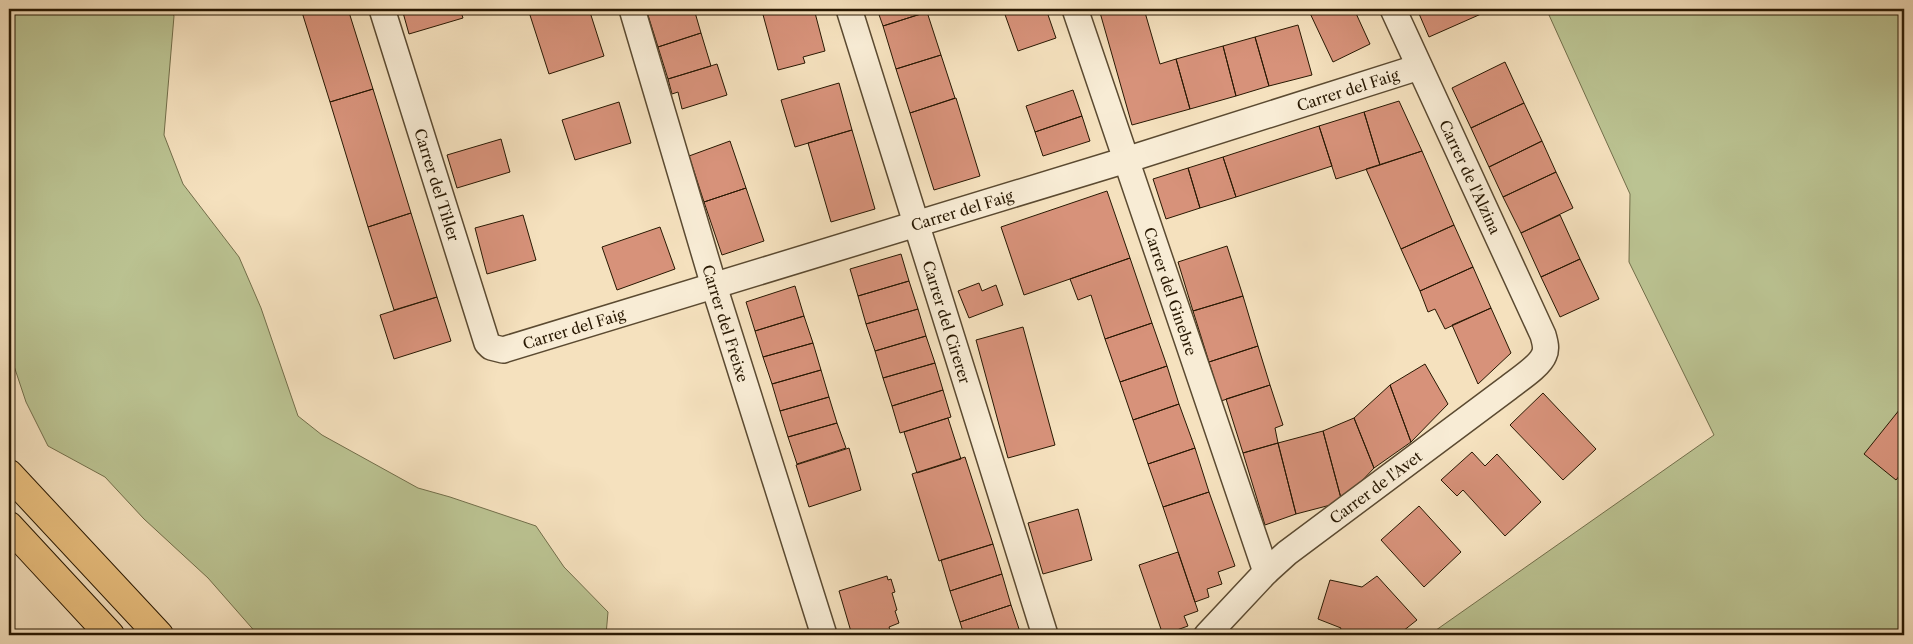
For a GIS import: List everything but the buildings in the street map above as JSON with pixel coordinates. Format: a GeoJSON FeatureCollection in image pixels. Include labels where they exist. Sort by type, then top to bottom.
{"type":"FeatureCollection","features":[{"type":"Feature","properties":{"kind":"main road"},"geometry":{"type":"LineString","coordinates":[[9,474],[159,635]]}},
{"type":"Feature","properties":{"kind":"main road"},"geometry":{"type":"LineString","coordinates":[[9,526],[110,635]]}},
{"type":"Feature","properties":{"kind":"street","name":"Carrer del Til·ler"},"geometry":{"type":"LineString","coordinates":[[382,9],[487,343],[491,347],[503,350]]}},
{"type":"Feature","properties":{"kind":"street","name":"Carrer del Freixe"},"geometry":{"type":"LineString","coordinates":[[632,9],[714,286],[824,635]]}},
{"type":"Feature","properties":{"kind":"street","name":"Carrer del Cirerer"},"geometry":{"type":"LineString","coordinates":[[849,9],[1045,635]]}},
{"type":"Feature","properties":{"kind":"street","name":"Carrer del Ginebre"},"geometry":{"type":"LineString","coordinates":[[1075,9],[1266,572]]}},
{"type":"Feature","properties":{"kind":"street","name":"Carrer de l'Alzina"},"geometry":{"type":"LineString","coordinates":[[1393,9],[1540,328],[1546,346]]}},
{"type":"Feature","properties":{"kind":"street","name":"Carrer del Faig"},"geometry":{"type":"LineString","coordinates":[[503,350],[1126,160],[1419,67]]}},
{"type":"Feature","properties":{"kind":"street","name":"Carrer de l'Avet"},"geometry":{"type":"LineString","coordinates":[[1207,635],[1266,572],[1287,553],[1538,364],[1544,356],[1546,346]]}},
{"type":"Feature","properties":{"kind":"green space"},"geometry":{"type":"Polygon","coordinates":[[[9,9],[171,9],[174,16],[164,135],[183,184],[239,257],[261,308],[298,416],[322,435],[418,488],[536,526],[564,567],[608,612],[606,635],[258,635],[208,578],[144,519],[105,477],[48,446],[26,402],[14,366],[9,332],[9,172],[14,148],[9,102],[9,9]]]}},
{"type":"Feature","properties":{"kind":"green space"},"geometry":{"type":"Polygon","coordinates":[[[1554,9],[1904,9],[1904,635],[1429,635],[1714,435],[1629,262],[1630,194],[1549,15],[1554,9]]]}}]}
